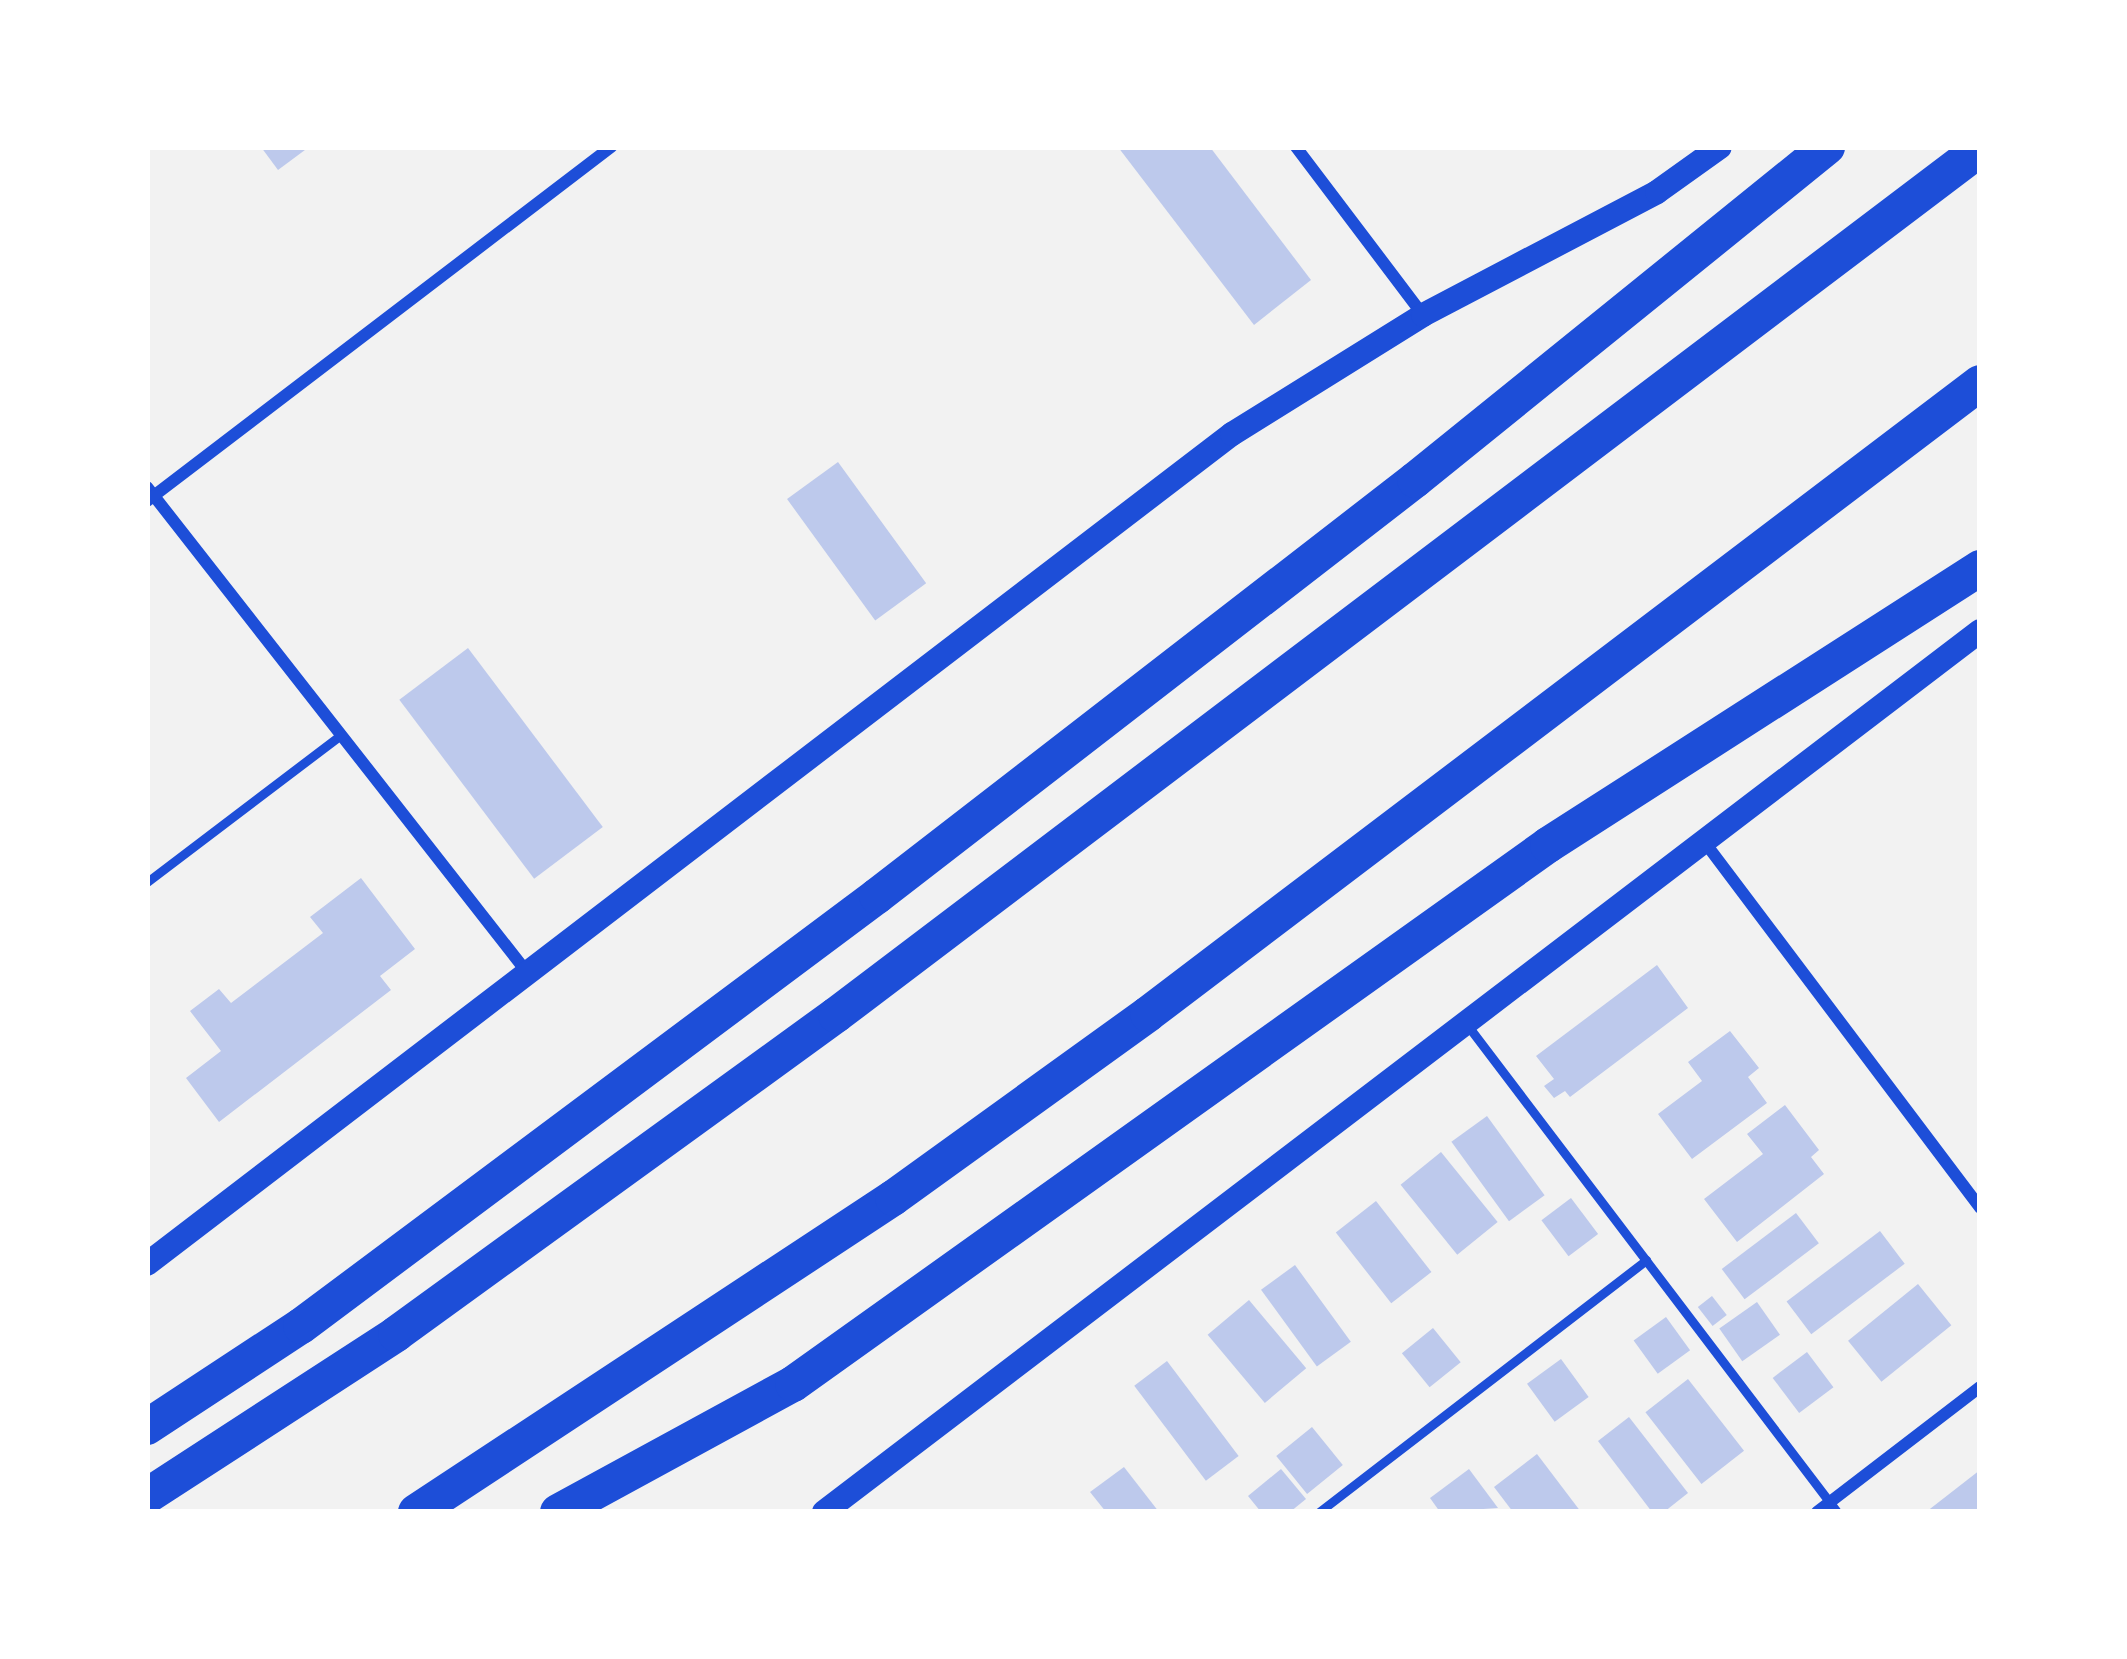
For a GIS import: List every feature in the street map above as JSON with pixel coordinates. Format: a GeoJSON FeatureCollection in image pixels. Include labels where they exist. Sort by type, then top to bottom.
{"type":"FeatureCollection","features":[{"type":"Feature","properties":{"kind":"highway"},"geometry":{"type":"LineString","coordinates":[[147,1426],[301,1326],[877,896],[1433,465],[1827,147]]}},
{"type":"Feature","properties":{"kind":"highway"},"geometry":{"type":"LineString","coordinates":[[147,1496],[396,1334],[729,1094],[1980,149]]}},
{"type":"Feature","properties":{"kind":"highway"},"geometry":{"type":"LineString","coordinates":[[416,1512],[893,1198],[1148,1014],[1980,382]]}},
{"type":"Feature","properties":{"kind":"highway"},"geometry":{"type":"LineString","coordinates":[[558,1512],[793,1384],[1548,845],[1980,568]]}},
{"type":"Feature","properties":{"kind":"main road"},"geometry":{"type":"LineString","coordinates":[[147,1264],[1232,434],[1423,315],[1564,245],[1720,147]]}},
{"type":"Feature","properties":{"kind":"main road"},"geometry":{"type":"LineString","coordinates":[[824,1512],[1980,631]]}},
{"type":"Feature","properties":{"kind":"street"},"geometry":{"type":"LineString","coordinates":[[526,971],[149,495],[611,147]]}},
{"type":"Feature","properties":{"kind":"street"},"geometry":{"type":"LineString","coordinates":[[1296,147],[1423,315]]}},
{"type":"Feature","properties":{"kind":"street"},"geometry":{"type":"LineString","coordinates":[[1703,840],[1980,1208]]}},
{"type":"Feature","properties":{"kind":"street"},"geometry":{"type":"LineString","coordinates":[[1817,1512],[1833,1507],[1980,1387]]}},
{"type":"Feature","properties":{"kind":"lane"},"geometry":{"type":"LineString","coordinates":[[147,882],[341,735]]}},
{"type":"Feature","properties":{"kind":"lane"},"geometry":{"type":"LineString","coordinates":[[1465,1022],[1833,1507]]}},
{"type":"Feature","properties":{"kind":"lane"},"geometry":{"type":"LineString","coordinates":[[1318,1512],[1646,1260]]}},
{"type":"Feature","properties":{"kind":"building"},"geometry":{"type":"Polygon","coordinates":[[[261,147],[309,147],[278,170],[261,147]]]}},
{"type":"Feature","properties":{"kind":"building"},"geometry":{"type":"Polygon","coordinates":[[[1118,147],[1210,147],[1311,280],[1254,325],[1118,147]]]}},
{"type":"Feature","properties":{"kind":"building"},"geometry":{"type":"Polygon","coordinates":[[[838,462],[926,583],[875,620],[787,499],[838,462]]]}},
{"type":"Feature","properties":{"kind":"building"},"geometry":{"type":"Polygon","coordinates":[[[468,648],[603,827],[534,879],[399,700],[468,648]]]}},
{"type":"Feature","properties":{"kind":"building"},"geometry":{"type":"Polygon","coordinates":[[[361,878],[415,949],[380,976],[391,990],[219,1122],[186,1078],[221,1051],[190,1011],[219,989],[231,1003],[323,933],[310,917],[361,878]]]}},
{"type":"Feature","properties":{"kind":"building"},"geometry":{"type":"Polygon","coordinates":[[[1657,965],[1688,1008],[1570,1097],[1565,1091],[1554,1098],[1544,1086],[1554,1079],[1536,1056],[1657,965]]]}},
{"type":"Feature","properties":{"kind":"building"},"geometry":{"type":"Polygon","coordinates":[[[1730,1031],[1759,1068],[1748,1077],[1767,1103],[1692,1159],[1658,1114],[1702,1081],[1688,1062],[1730,1031]]]}},
{"type":"Feature","properties":{"kind":"building"},"geometry":{"type":"Polygon","coordinates":[[[1785,1105],[1819,1150],[1811,1157],[1824,1174],[1737,1242],[1704,1199],[1763,1154],[1747,1134],[1785,1105]]]}},
{"type":"Feature","properties":{"kind":"building"},"geometry":{"type":"Polygon","coordinates":[[[1487,1116],[1545,1195],[1509,1221],[1451,1142],[1487,1116]]]}},
{"type":"Feature","properties":{"kind":"building"},"geometry":{"type":"Polygon","coordinates":[[[1441,1152],[1498,1222],[1457,1255],[1401,1185],[1441,1152]]]}},
{"type":"Feature","properties":{"kind":"building"},"geometry":{"type":"Polygon","coordinates":[[[1571,1198],[1598,1234],[1569,1256],[1541,1220],[1571,1198]]]}},
{"type":"Feature","properties":{"kind":"building"},"geometry":{"type":"Polygon","coordinates":[[[1376,1201],[1431,1272],[1391,1303],[1336,1232],[1376,1201]]]}},
{"type":"Feature","properties":{"kind":"building"},"geometry":{"type":"Polygon","coordinates":[[[1796,1213],[1819,1243],[1745,1299],[1722,1269],[1796,1213]]]}},
{"type":"Feature","properties":{"kind":"building"},"geometry":{"type":"Polygon","coordinates":[[[1880,1231],[1905,1264],[1811,1334],[1787,1301],[1880,1231]]]}},
{"type":"Feature","properties":{"kind":"building"},"geometry":{"type":"Polygon","coordinates":[[[1295,1265],[1351,1342],[1317,1367],[1261,1290],[1295,1265]]]}},
{"type":"Feature","properties":{"kind":"building"},"geometry":{"type":"Polygon","coordinates":[[[1918,1284],[1951,1325],[1881,1382],[1848,1341],[1918,1284]]]}},
{"type":"Feature","properties":{"kind":"building"},"geometry":{"type":"Polygon","coordinates":[[[1712,1296],[1727,1315],[1713,1326],[1698,1307],[1712,1296]]]}},
{"type":"Feature","properties":{"kind":"building"},"geometry":{"type":"Polygon","coordinates":[[[1249,1300],[1306,1368],[1265,1403],[1208,1335],[1249,1300]]]}},
{"type":"Feature","properties":{"kind":"building"},"geometry":{"type":"Polygon","coordinates":[[[1757,1302],[1780,1335],[1742,1361],[1719,1328],[1757,1302]]]}},
{"type":"Feature","properties":{"kind":"building"},"geometry":{"type":"Polygon","coordinates":[[[1666,1317],[1690,1350],[1658,1374],[1634,1341],[1666,1317]]]}},
{"type":"Feature","properties":{"kind":"building"},"geometry":{"type":"Polygon","coordinates":[[[1433,1328],[1461,1362],[1430,1387],[1402,1353],[1433,1328]]]}},
{"type":"Feature","properties":{"kind":"building"},"geometry":{"type":"Polygon","coordinates":[[[1807,1352],[1833,1387],[1799,1413],[1773,1378],[1807,1352]]]}},
{"type":"Feature","properties":{"kind":"building"},"geometry":{"type":"Polygon","coordinates":[[[1561,1359],[1589,1397],[1555,1422],[1527,1384],[1561,1359]]]}},
{"type":"Feature","properties":{"kind":"building"},"geometry":{"type":"Polygon","coordinates":[[[1167,1361],[1239,1456],[1206,1481],[1134,1386],[1167,1361]]]}},
{"type":"Feature","properties":{"kind":"building"},"geometry":{"type":"Polygon","coordinates":[[[1688,1379],[1744,1451],[1701,1484],[1645,1412],[1688,1379]]]}},
{"type":"Feature","properties":{"kind":"building"},"geometry":{"type":"Polygon","coordinates":[[[1629,1417],[1688,1493],[1664,1512],[1652,1512],[1598,1441],[1629,1417]]]}},
{"type":"Feature","properties":{"kind":"building"},"geometry":{"type":"Polygon","coordinates":[[[1312,1427],[1343,1465],[1307,1494],[1276,1456],[1312,1427]]]}},
{"type":"Feature","properties":{"kind":"building"},"geometry":{"type":"Polygon","coordinates":[[[1537,1454],[1581,1512],[1513,1512],[1494,1487],[1537,1454]]]}},
{"type":"Feature","properties":{"kind":"building"},"geometry":{"type":"Polygon","coordinates":[[[1124,1467],[1159,1512],[1106,1512],[1090,1492],[1124,1467]]]}},
{"type":"Feature","properties":{"kind":"building"},"geometry":{"type":"Polygon","coordinates":[[[1281,1469],[1306,1499],[1290,1512],[1261,1512],[1248,1496],[1281,1469]]]}},
{"type":"Feature","properties":{"kind":"building"},"geometry":{"type":"Polygon","coordinates":[[[1469,1469],[1498,1508],[1440,1512],[1430,1498],[1469,1469]]]}},
{"type":"Feature","properties":{"kind":"building"},"geometry":{"type":"Polygon","coordinates":[[[1980,1470],[1980,1512],[1926,1512],[1980,1470]]]}}]}
